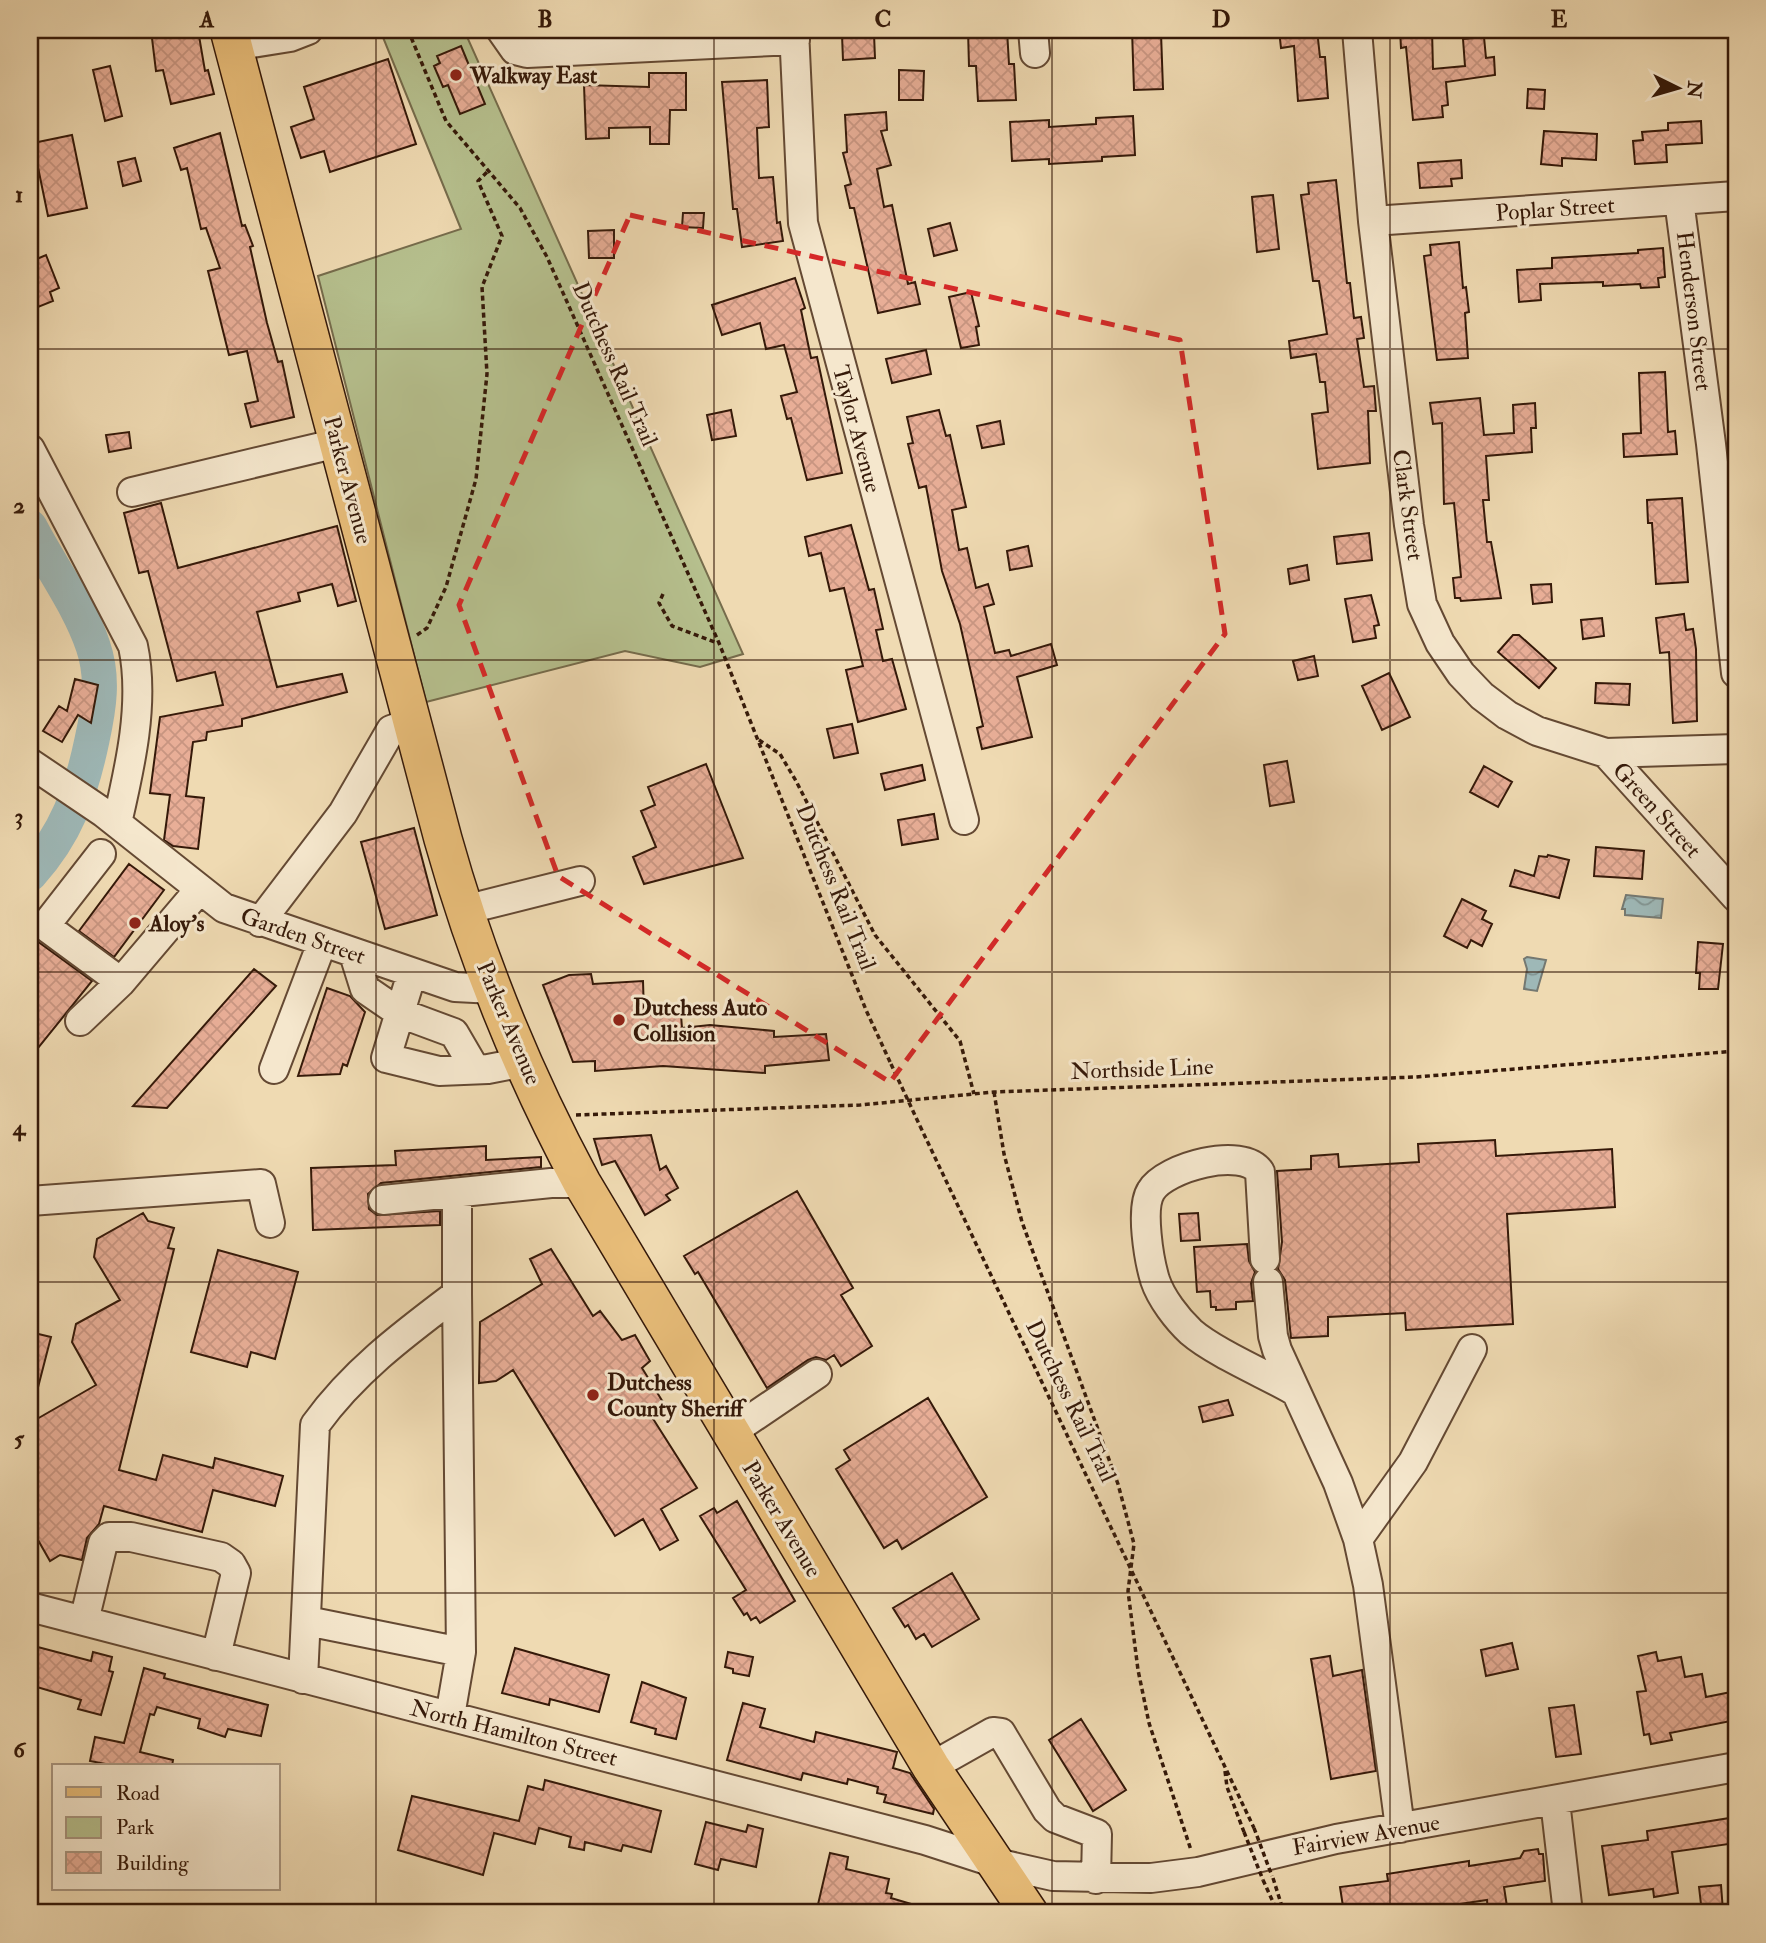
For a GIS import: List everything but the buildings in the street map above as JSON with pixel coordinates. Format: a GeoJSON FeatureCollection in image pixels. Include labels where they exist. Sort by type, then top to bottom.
{"type":"FeatureCollection","features":[{"type":"Feature","properties":{"kind":"main road","name":"Parker Avenue"},"geometry":{"type":"LineString","coordinates":[[231,38],[464,910],[525,1062],[582,1183],[730,1433],[931,1767],[974,1835],[1029,1913]]}},
{"type":"Feature","properties":{"kind":"street"},"geometry":{"type":"LineString","coordinates":[[231,38],[308,30]]}},
{"type":"Feature","properties":{"kind":"street"},"geometry":{"type":"LineString","coordinates":[[501,30],[515,50],[527,53],[794,35]]}},
{"type":"Feature","properties":{"kind":"street","name":"Clark Street"},"geometry":{"type":"LineString","coordinates":[[1357,30],[1373,221],[1409,525],[1422,604],[1440,643],[1461,674],[1482,696],[1507,715],[1537,731],[1606,753],[1736,749]]}},
{"type":"Feature","properties":{"kind":"street","name":"Taylor Avenue"},"geometry":{"type":"LineString","coordinates":[[794,35],[803,223],[964,820]]}},
{"type":"Feature","properties":{"kind":"street","name":"Poplar Street"},"geometry":{"type":"LineString","coordinates":[[1373,221],[1736,196]]}},
{"type":"Feature","properties":{"kind":"street","name":"Henderson Street"},"geometry":{"type":"LineString","coordinates":[[1679,200],[1711,444],[1736,673]]}},
{"type":"Feature","properties":{"kind":"street"},"geometry":{"type":"LineString","coordinates":[[132,492],[338,443]]}},
{"type":"Feature","properties":{"kind":"street"},"geometry":{"type":"LineString","coordinates":[[30,449],[125,630],[135,656],[137,684],[134,731],[117,822]]}},
{"type":"Feature","properties":{"kind":"street"},"geometry":{"type":"LineString","coordinates":[[260,922],[343,813],[391,730],[413,722]]}},
{"type":"Feature","properties":{"kind":"street","name":"Green Street"},"geometry":{"type":"LineString","coordinates":[[1606,753],[1736,897]]}},
{"type":"Feature","properties":{"kind":"street","name":"Garden Street"},"geometry":{"type":"LineString","coordinates":[[30,763],[117,822],[224,908],[354,954],[468,990],[494,989]]}},
{"type":"Feature","properties":{"kind":"street"},"geometry":{"type":"LineString","coordinates":[[102,855],[45,926],[121,982]]}},
{"type":"Feature","properties":{"kind":"street"},"geometry":{"type":"LineString","coordinates":[[464,910],[580,881]]}},
{"type":"Feature","properties":{"kind":"street"},"geometry":{"type":"LineString","coordinates":[[80,1021],[121,982],[200,890]]}},
{"type":"Feature","properties":{"kind":"street"},"geometry":{"type":"LineString","coordinates":[[274,1069],[322,943]]}},
{"type":"Feature","properties":{"kind":"street"},"geometry":{"type":"LineString","coordinates":[[354,954],[365,989],[400,1013],[454,1033],[475,1069]]}},
{"type":"Feature","properties":{"kind":"street"},"geometry":{"type":"LineString","coordinates":[[412,973],[386,1058],[439,1071],[525,1062]]}},
{"type":"Feature","properties":{"kind":"street"},"geometry":{"type":"LineString","coordinates":[[1293,1390],[1192,1332],[1169,1306],[1156,1280],[1145,1214],[1150,1192],[1158,1182],[1179,1170],[1217,1160],[1242,1159],[1254,1164],[1260,1172],[1273,1336],[1293,1390],[1338,1483],[1358,1539],[1368,1585],[1400,1828]]}},
{"type":"Feature","properties":{"kind":"street"},"geometry":{"type":"LineString","coordinates":[[383,1200],[551,1183],[582,1183]]}},
{"type":"Feature","properties":{"kind":"street"},"geometry":{"type":"LineString","coordinates":[[30,1201],[261,1184],[270,1223]]}},
{"type":"Feature","properties":{"kind":"street"},"geometry":{"type":"LineString","coordinates":[[450,1716],[461,1652],[457,1193]]}},
{"type":"Feature","properties":{"kind":"street"},"geometry":{"type":"LineString","coordinates":[[303,1679],[314,1425],[334,1398],[371,1360],[457,1294]]}},
{"type":"Feature","properties":{"kind":"street"},"geometry":{"type":"LineString","coordinates":[[1358,1539],[1413,1462],[1472,1349]]}},
{"type":"Feature","properties":{"kind":"street"},"geometry":{"type":"LineString","coordinates":[[730,1433],[817,1374]]}},
{"type":"Feature","properties":{"kind":"street"},"geometry":{"type":"LineString","coordinates":[[84,1622],[103,1543],[109,1537],[131,1537],[221,1557],[231,1564],[236,1573],[216,1656]]}},
{"type":"Feature","properties":{"kind":"street","name":"North Hamilton Street"},"geometry":{"type":"LineString","coordinates":[[30,1607],[925,1840],[996,1863]]}},
{"type":"Feature","properties":{"kind":"street"},"geometry":{"type":"LineString","coordinates":[[307,1621],[461,1652]]}},
{"type":"Feature","properties":{"kind":"street"},"geometry":{"type":"LineString","coordinates":[[931,1767],[993,1732],[1006,1737],[1047,1810],[1055,1818],[1097,1834],[1096,1879]]}},
{"type":"Feature","properties":{"kind":"street","name":"Fairview Avenue"},"geometry":{"type":"LineString","coordinates":[[996,1863],[1054,1876],[1096,1879],[1198,1872],[1302,1846],[1736,1767]]}},
{"type":"Feature","properties":{"kind":"street"},"geometry":{"type":"LineString","coordinates":[[1555,1801],[1568,1913]]}},
{"type":"Feature","properties":{"kind":"path","name":"Dutchess Rail Trail"},"geometry":{"type":"LineString","coordinates":[[408,30],[446,121],[520,208],[539,240],[719,643],[866,1010],[1254,1828],[1284,1913]]}},
{"type":"Feature","properties":{"kind":"path"},"geometry":{"type":"LineString","coordinates":[[418,646],[416,635],[427,628],[446,587],[477,479],[487,374],[482,287],[502,236],[478,181],[488,172]]}},
{"type":"Feature","properties":{"kind":"path"},"geometry":{"type":"LineString","coordinates":[[663,594],[659,603],[672,626],[719,643]]}},
{"type":"Feature","properties":{"kind":"path"},"geometry":{"type":"LineString","coordinates":[[757,739],[779,754],[791,772],[875,935],[960,1041],[974,1094]]}},
{"type":"Feature","properties":{"kind":"path","name":"Northside Line"},"geometry":{"type":"LineString","coordinates":[[549,1116],[860,1105],[974,1094],[1416,1077],[1736,1051]]}},
{"type":"Feature","properties":{"kind":"path"},"geometry":{"type":"LineString","coordinates":[[994,1093],[1004,1154],[1023,1222],[1118,1484],[1134,1544],[1128,1591],[1143,1698],[1198,1872]]}},
{"type":"Feature","properties":{"kind":"path","name":"Dutchess Rail Trail"},"geometry":{"type":"LineString","coordinates":[[1225,1766],[1227,1787],[1278,1913]]}},
{"type":"Feature","properties":{"kind":"highlighted area"},"geometry":{"type":"Polygon","coordinates":[[[630,215],[1180,340],[1225,634],[890,1082],[558,876],[459,605],[630,215]]]}},
{"type":"Feature","properties":{"kind":"green space"},"geometry":{"type":"Polygon","coordinates":[[[380,30],[464,30],[743,654],[700,667],[625,651],[426,702],[318,276],[461,229],[380,30]]]}},
{"type":"Feature","properties":{"kind":"water"},"geometry":{"type":"Polygon","coordinates":[[[1626,895],[1663,899],[1661,918],[1625,915],[1625,909],[1622,909],[1626,895]]]}},
{"type":"Feature","properties":{"kind":"water"},"geometry":{"type":"Polygon","coordinates":[[[1527,957],[1546,960],[1537,991],[1524,989],[1527,969],[1524,959],[1527,957]]]}},
{"type":"Feature","properties":{"kind":"waterway"},"geometry":{"type":"LineString","coordinates":[[30,527],[87,630],[96,658],[99,681],[95,728],[77,795],[63,828],[30,874]]}},
{"type":"Feature","properties":{"kind":"place","name":"Walkway East"},"geometry":{"type":"Point","coordinates":[456,75]}},
{"type":"Feature","properties":{"kind":"place","name":"Aloy's"},"geometry":{"type":"Point","coordinates":[135,923]}},
{"type":"Feature","properties":{"kind":"place","name":"Dutchess Auto Collision"},"geometry":{"type":"Point","coordinates":[619,1020]}},
{"type":"Feature","properties":{"kind":"place","name":"Dutchess County Sheriff"},"geometry":{"type":"Point","coordinates":[593,1395]}}]}
